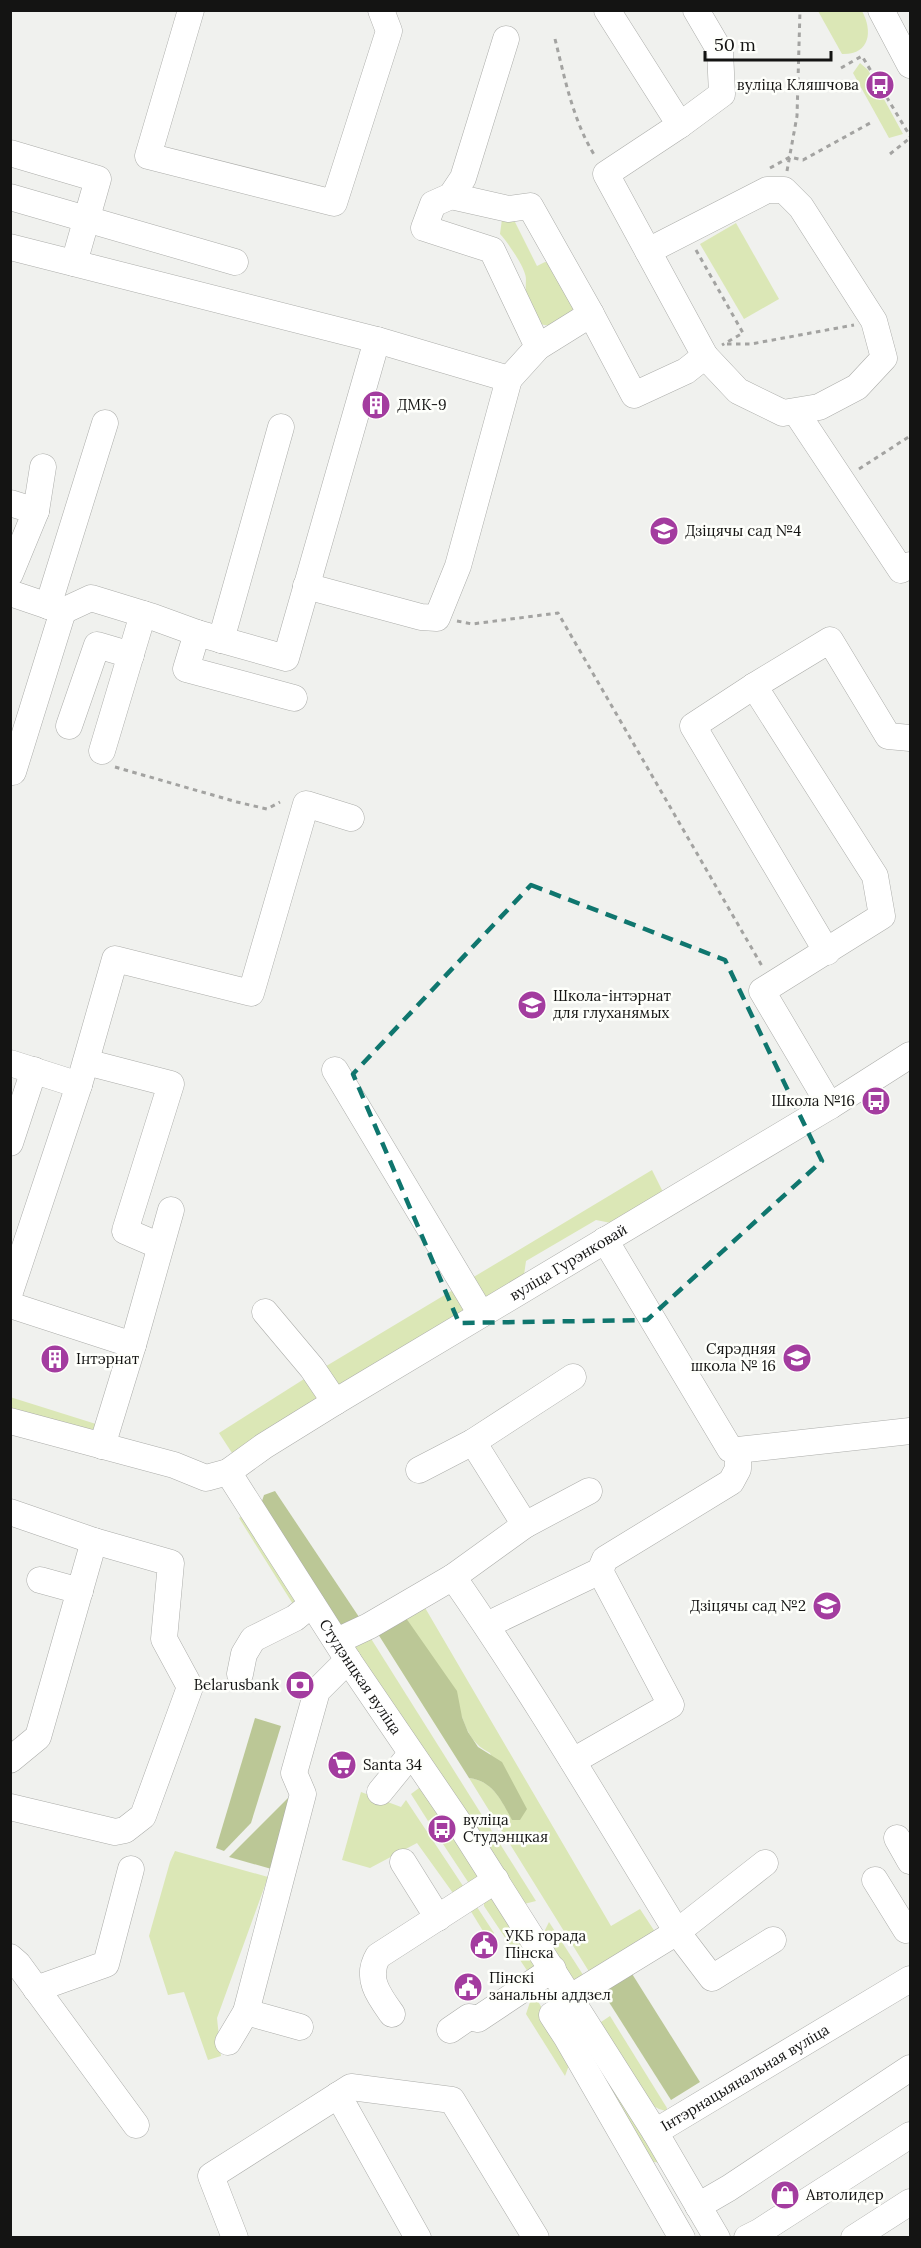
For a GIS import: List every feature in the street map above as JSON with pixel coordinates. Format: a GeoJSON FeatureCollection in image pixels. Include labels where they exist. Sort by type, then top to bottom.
{"type":"FeatureCollection","features":[{"type":"Feature","properties":{"kind":"street"},"geometry":{"type":"LineString","coordinates":[[191,10],[148,156],[334,203],[389,31],[381,10]]}},
{"type":"Feature","properties":{"kind":"street"},"geometry":{"type":"LineString","coordinates":[[607,10],[680,125]]}},
{"type":"Feature","properties":{"kind":"street"},"geometry":{"type":"LineString","coordinates":[[648,251],[767,189],[784,190],[801,207],[874,321],[884,358],[857,387],[819,407],[783,413],[738,391],[715,350],[648,251],[606,174],[722,94],[720,51],[696,10]]}},
{"type":"Feature","properties":{"kind":"street"},"geometry":{"type":"LineString","coordinates":[[881,10],[910,65]]}},
{"type":"Feature","properties":{"kind":"street"},"geometry":{"type":"LineString","coordinates":[[506,39],[463,178],[451,196],[433,204],[424,228],[492,250],[538,348]]}},
{"type":"Feature","properties":{"kind":"street"},"geometry":{"type":"LineString","coordinates":[[10,153],[98,179],[74,263]]}},
{"type":"Feature","properties":{"kind":"street"},"geometry":{"type":"LineString","coordinates":[[451,196],[509,209],[530,206],[634,395],[686,371],[715,350]]}},
{"type":"Feature","properties":{"kind":"street"},"geometry":{"type":"LineString","coordinates":[[10,197],[235,262]]}},
{"type":"Feature","properties":{"kind":"street"},"geometry":{"type":"LineString","coordinates":[[10,247],[377,340],[509,379]]}},
{"type":"Feature","properties":{"kind":"street"},"geometry":{"type":"LineString","coordinates":[[306,586],[421,617],[437,618],[458,566],[509,379],[538,348],[591,314]]}},
{"type":"Feature","properties":{"kind":"street"},"geometry":{"type":"LineString","coordinates":[[10,593],[56,608],[91,598],[197,633],[286,658],[377,340]]}},
{"type":"Feature","properties":{"kind":"street"},"geometry":{"type":"LineString","coordinates":[[796,412],[901,570],[910,565]]}},
{"type":"Feature","properties":{"kind":"street"},"geometry":{"type":"LineString","coordinates":[[10,772],[13,772],[105,423]]}},
{"type":"Feature","properties":{"kind":"street"},"geometry":{"type":"LineString","coordinates":[[221,640],[281,427]]}},
{"type":"Feature","properties":{"kind":"street"},"geometry":{"type":"LineString","coordinates":[[10,574],[36,511],[43,467]]}},
{"type":"Feature","properties":{"kind":"street"},"geometry":{"type":"LineString","coordinates":[[10,503],[36,511]]}},
{"type":"Feature","properties":{"kind":"street"},"geometry":{"type":"LineString","coordinates":[[105,758],[143,614]]}},
{"type":"Feature","properties":{"kind":"street"},"geometry":{"type":"LineString","coordinates":[[197,633],[186,669],[294,698]]}},
{"type":"Feature","properties":{"kind":"street"},"geometry":{"type":"LineString","coordinates":[[827,952],[693,726],[830,640],[888,736],[910,738]]}},
{"type":"Feature","properties":{"kind":"street"},"geometry":{"type":"LineString","coordinates":[[69,726],[97,645],[131,655]]}},
{"type":"Feature","properties":{"kind":"street"},"geometry":{"type":"LineString","coordinates":[[754,686],[875,876],[882,916],[762,991],[830,1106]]}},
{"type":"Feature","properties":{"kind":"street"},"geometry":{"type":"LineString","coordinates":[[10,1292],[17,1252],[82,1073],[115,959],[251,993],[306,804],[351,818]]}},
{"type":"Feature","properties":{"kind":"street","name":"вуліца Гурэнковай"},"geometry":{"type":"LineString","coordinates":[[228,1473],[264,1446],[335,1402],[830,1106],[910,1055]]}},
{"type":"Feature","properties":{"kind":"street"},"geometry":{"type":"LineString","coordinates":[[10,1143],[22,1066],[171,1084],[124,1232],[160,1246]]}},
{"type":"Feature","properties":{"kind":"street"},"geometry":{"type":"LineString","coordinates":[[335,1070],[481,1314]]}},
{"type":"Feature","properties":{"kind":"street"},"geometry":{"type":"LineString","coordinates":[[102,1446],[171,1210]]}},
{"type":"Feature","properties":{"kind":"street"},"geometry":{"type":"LineString","coordinates":[[605,1240],[730,1449],[910,1431]]}},
{"type":"Feature","properties":{"kind":"street"},"geometry":{"type":"LineString","coordinates":[[10,1305],[133,1345]]}},
{"type":"Feature","properties":{"kind":"street"},"geometry":{"type":"LineString","coordinates":[[266,1312],[312,1368],[335,1402]]}},
{"type":"Feature","properties":{"kind":"street"},"geometry":{"type":"LineString","coordinates":[[419,1470],[473,1442],[573,1377]]}},
{"type":"Feature","properties":{"kind":"street"},"geometry":{"type":"LineString","coordinates":[[10,1421],[174,1466],[206,1478],[228,1473]]}},
{"type":"Feature","properties":{"kind":"street"},"geometry":{"type":"LineString","coordinates":[[473,1442],[525,1525]]}},
{"type":"Feature","properties":{"kind":"street"},"geometry":{"type":"LineString","coordinates":[[487,1625],[600,1571],[605,1559],[731,1482],[738,1468],[738,1450]]}},
{"type":"Feature","properties":{"kind":"street","name":"Студэнцкая вуліца"},"geometry":{"type":"LineString","coordinates":[[228,1473],[553,1969],[655,2132]]}},
{"type":"Feature","properties":{"kind":"street"},"geometry":{"type":"LineString","coordinates":[[228,2042],[246,2012],[303,1794],[294,1773],[317,1691],[342,1650],[369,1626],[453,1577],[525,1525],[589,1491]]}},
{"type":"Feature","properties":{"kind":"street"},"geometry":{"type":"LineString","coordinates":[[10,1512],[94,1541],[171,1563],[164,1639],[190,1687],[143,1816],[125,1830],[115,1832],[10,1807]]}},
{"type":"Feature","properties":{"kind":"street"},"geometry":{"type":"LineString","coordinates":[[10,1760],[38,1737],[94,1541]]}},
{"type":"Feature","properties":{"kind":"street"},"geometry":{"type":"LineString","coordinates":[[573,1761],[671,1705],[600,1571]]}},
{"type":"Feature","properties":{"kind":"street"},"geometry":{"type":"LineString","coordinates":[[453,1577],[487,1625],[573,1761],[676,1932],[712,1978],[772,1940]]}},
{"type":"Feature","properties":{"kind":"street"},"geometry":{"type":"LineString","coordinates":[[40,1580],[80,1591]]}},
{"type":"Feature","properties":{"kind":"street"},"geometry":{"type":"LineString","coordinates":[[240,1674],[244,1654],[253,1639],[294,1618],[312,1604]]}},
{"type":"Feature","properties":{"kind":"street"},"geometry":{"type":"LineString","coordinates":[[380,1792],[411,1754]]}},
{"type":"Feature","properties":{"kind":"street"},"geometry":{"type":"LineString","coordinates":[[897,1838],[910,1861]]}},
{"type":"Feature","properties":{"kind":"street"},"geometry":{"type":"LineString","coordinates":[[403,1862],[438,1918]]}},
{"type":"Feature","properties":{"kind":"street"},"geometry":{"type":"LineString","coordinates":[[682,2238],[552,2015],[676,1932],[765,1863]]}},
{"type":"Feature","properties":{"kind":"street"},"geometry":{"type":"LineString","coordinates":[[36,1989],[106,1964],[131,1869]]}},
{"type":"Feature","properties":{"kind":"street"},"geometry":{"type":"LineString","coordinates":[[392,2014],[376,1988],[372,1976],[372,1966],[378,1956],[495,1880]]}},
{"type":"Feature","properties":{"kind":"street"},"geometry":{"type":"LineString","coordinates":[[876,1880],[906,1930],[910,1928]]}},
{"type":"Feature","properties":{"kind":"street"},"geometry":{"type":"LineString","coordinates":[[10,1957],[135,2125]]}},
{"type":"Feature","properties":{"kind":"street"},"geometry":{"type":"LineString","coordinates":[[450,2030],[469,2018],[478,2019],[553,1969]]}},
{"type":"Feature","properties":{"kind":"street","name":"Інтэрнацыянальная вуліца"},"geometry":{"type":"LineString","coordinates":[[717,2238],[655,2132],[910,1979]]}},
{"type":"Feature","properties":{"kind":"street"},"geometry":{"type":"LineString","coordinates":[[246,2012],[300,2027]]}},
{"type":"Feature","properties":{"kind":"street"},"geometry":{"type":"LineString","coordinates":[[698,2206],[729,2188],[910,2068]]}},
{"type":"Feature","properties":{"kind":"street"},"geometry":{"type":"LineString","coordinates":[[235,2238],[211,2176],[351,2087],[452,2100],[536,2238]]}},
{"type":"Feature","properties":{"kind":"street"},"geometry":{"type":"LineString","coordinates":[[338,2095],[418,2238]]}},
{"type":"Feature","properties":{"kind":"street"},"geometry":{"type":"LineString","coordinates":[[747,2238],[910,2135]]}},
{"type":"Feature","properties":{"kind":"street"},"geometry":{"type":"LineString","coordinates":[[855,2238],[910,2202]]}},
{"type":"Feature","properties":{"kind":"path"},"geometry":{"type":"LineString","coordinates":[[784,190],[797,116],[800,10]]}},
{"type":"Feature","properties":{"kind":"path"},"geometry":{"type":"LineString","coordinates":[[555,39],[585,140],[606,174]]}},
{"type":"Feature","properties":{"kind":"path"},"geometry":{"type":"LineString","coordinates":[[841,68],[862,56],[910,137],[890,154]]}},
{"type":"Feature","properties":{"kind":"path"},"geometry":{"type":"LineString","coordinates":[[790,157],[803,160],[872,122]]}},
{"type":"Feature","properties":{"kind":"path"},"geometry":{"type":"LineString","coordinates":[[686,231],[743,333],[715,350]]}},
{"type":"Feature","properties":{"kind":"path"},"geometry":{"type":"LineString","coordinates":[[715,350],[874,321]]}},
{"type":"Feature","properties":{"kind":"path"},"geometry":{"type":"LineString","coordinates":[[842,481],[910,436]]}},
{"type":"Feature","properties":{"kind":"path"},"geometry":{"type":"LineString","coordinates":[[437,618],[472,624],[558,613],[773,984]]}},
{"type":"Feature","properties":{"kind":"path"},"geometry":{"type":"LineString","coordinates":[[105,758],[237,802],[267,809],[280,802]]}},
{"type":"Feature","properties":{"kind":"highlighted area"},"geometry":{"type":"Polygon","coordinates":[[[531,885],[725,960],[822,1161],[647,1320],[459,1323],[353,1074],[531,885]]]}},
{"type":"Feature","properties":{"kind":"green space"},"geometry":{"type":"Polygon","coordinates":[[[818,11],[862,11],[868,34],[864,46],[858,51],[842,54],[818,11]]]}},
{"type":"Feature","properties":{"kind":"green space"},"geometry":{"type":"Polygon","coordinates":[[[860,63],[868,70],[903,134],[889,138],[853,73],[860,63]]]}},
{"type":"Feature","properties":{"kind":"green space"},"geometry":{"type":"Polygon","coordinates":[[[511,214],[537,266],[545,262],[556,265],[575,305],[568,314],[552,325],[540,323],[531,314],[524,270],[500,234],[502,219],[511,214]]]}},
{"type":"Feature","properties":{"kind":"green space"},"geometry":{"type":"Polygon","coordinates":[[[736,223],[779,299],[744,319],[700,244],[736,223]]]}},
{"type":"Feature","properties":{"kind":"green space"},"geometry":{"type":"Polygon","coordinates":[[[652,1170],[663,1192],[611,1223],[596,1220],[526,1261],[524,1275],[481,1302],[467,1281],[652,1170]]]}},
{"type":"Feature","properties":{"kind":"green space"},"geometry":{"type":"Polygon","coordinates":[[[458,1287],[471,1308],[336,1390],[323,1368],[458,1287]]]}},
{"type":"Feature","properties":{"kind":"green space"},"geometry":{"type":"Polygon","coordinates":[[[312,1374],[322,1398],[232,1453],[219,1433],[312,1374]]]}},
{"type":"Feature","properties":{"kind":"green space"},"geometry":{"type":"Polygon","coordinates":[[[10,1397],[96,1424],[94,1436],[11,1411],[10,1397]]]}},
{"type":"Feature","properties":{"kind":"green space"},"geometry":{"type":"Polygon","coordinates":[[[275,1491],[363,1623],[338,1627],[261,1504],[264,1495],[275,1491]]]}},
{"type":"Feature","properties":{"kind":"green space"},"geometry":{"type":"Polygon","coordinates":[[[245,1514],[297,1593],[296,1609],[239,1518],[245,1514]]]}},
{"type":"Feature","properties":{"kind":"green space"},"geometry":{"type":"Polygon","coordinates":[[[424,1606],[611,1926],[640,1909],[659,1938],[593,1978],[469,1778],[490,1787],[500,1798],[512,1819],[490,1753],[476,1743],[469,1734],[462,1717],[406,1618],[424,1606]]]}},
{"type":"Feature","properties":{"kind":"green space"},"geometry":{"type":"Polygon","coordinates":[[[406,1618],[457,1691],[462,1717],[478,1747],[502,1762],[527,1809],[520,1820],[512,1820],[490,1787],[469,1778],[378,1634],[406,1618]]]}},
{"type":"Feature","properties":{"kind":"green space"},"geometry":{"type":"Polygon","coordinates":[[[370,1637],[536,1901],[524,1904],[352,1648],[370,1637]]]}},
{"type":"Feature","properties":{"kind":"green space"},"geometry":{"type":"Polygon","coordinates":[[[255,1718],[281,1726],[251,1823],[224,1851],[216,1848],[255,1718]]]}},
{"type":"Feature","properties":{"kind":"green space"},"geometry":{"type":"Polygon","coordinates":[[[419,1788],[423,1790],[438,1814],[428,1821],[411,1794],[419,1788]]]}},
{"type":"Feature","properties":{"kind":"green space"},"geometry":{"type":"Polygon","coordinates":[[[296,1790],[275,1870],[229,1857],[296,1790]]]}},
{"type":"Feature","properties":{"kind":"green space"},"geometry":{"type":"Polygon","coordinates":[[[361,1792],[401,1807],[406,1800],[467,1892],[458,1900],[417,1843],[370,1868],[342,1860],[361,1792]]]}},
{"type":"Feature","properties":{"kind":"green space"},"geometry":{"type":"Polygon","coordinates":[[[454,1839],[459,1840],[480,1876],[472,1888],[443,1844],[454,1839]]]}},
{"type":"Feature","properties":{"kind":"green space"},"geometry":{"type":"Polygon","coordinates":[[[175,1851],[268,1877],[217,2018],[221,2056],[208,2060],[184,1992],[168,1995],[149,1936],[175,1851]]]}},
{"type":"Feature","properties":{"kind":"green space"},"geometry":{"type":"Polygon","coordinates":[[[493,1896],[537,1963],[530,1975],[484,1906],[484,1903],[493,1896]]]}},
{"type":"Feature","properties":{"kind":"green space"},"geometry":{"type":"Polygon","coordinates":[[[475,1904],[494,1933],[491,1944],[467,1905],[475,1904]]]}},
{"type":"Feature","properties":{"kind":"green space"},"geometry":{"type":"Polygon","coordinates":[[[549,1922],[587,1981],[573,1982],[543,1934],[549,1922]]]}},
{"type":"Feature","properties":{"kind":"green space"},"geometry":{"type":"Polygon","coordinates":[[[629,1969],[700,2082],[671,2100],[600,1988],[629,1969]]]}},
{"type":"Feature","properties":{"kind":"green space"},"geometry":{"type":"Polygon","coordinates":[[[533,1993],[568,2052],[571,2060],[565,2076],[526,2014],[533,1993]]]}},
{"type":"Feature","properties":{"kind":"green space"},"geometry":{"type":"Polygon","coordinates":[[[610,2016],[667,2108],[666,2111],[648,2103],[598,2024],[610,2016]]]}},
{"type":"Feature","properties":{"kind":"green space"},"geometry":{"type":"Polygon","coordinates":[[[582,2035],[664,2163],[653,2162],[643,2154],[582,2035]]]}},
{"type":"Feature","properties":{"kind":"place","name":"вуліца Кляшчова"},"geometry":{"type":"Point","coordinates":[880,85]}},
{"type":"Feature","properties":{"kind":"place","name":"ДМК-9"},"geometry":{"type":"Point","coordinates":[376,405]}},
{"type":"Feature","properties":{"kind":"place","name":"Дзіцячы сад №4"},"geometry":{"type":"Point","coordinates":[664,531]}},
{"type":"Feature","properties":{"kind":"place","name":"Школа-інтэрнат для глуханямых"},"geometry":{"type":"Point","coordinates":[532,1005]}},
{"type":"Feature","properties":{"kind":"place","name":"Школа №16"},"geometry":{"type":"Point","coordinates":[876,1101]}},
{"type":"Feature","properties":{"kind":"place","name":"Сярэдняя школа № 16"},"geometry":{"type":"Point","coordinates":[797,1358]}},
{"type":"Feature","properties":{"kind":"place","name":"Інтэрнат"},"geometry":{"type":"Point","coordinates":[55,1359]}},
{"type":"Feature","properties":{"kind":"place","name":"Дзіцячы сад №2"},"geometry":{"type":"Point","coordinates":[827,1606]}},
{"type":"Feature","properties":{"kind":"place","name":"Belarusbank"},"geometry":{"type":"Point","coordinates":[300,1685]}},
{"type":"Feature","properties":{"kind":"place","name":"Santa 34"},"geometry":{"type":"Point","coordinates":[342,1765]}},
{"type":"Feature","properties":{"kind":"place","name":"вуліца Студэнцкая"},"geometry":{"type":"Point","coordinates":[442,1829]}},
{"type":"Feature","properties":{"kind":"place","name":"УКБ горада Пінска"},"geometry":{"type":"Point","coordinates":[484,1945]}},
{"type":"Feature","properties":{"kind":"place","name":"Пінскі занальны аддзел"},"geometry":{"type":"Point","coordinates":[468,1987]}},
{"type":"Feature","properties":{"kind":"place","name":"Автолидер"},"geometry":{"type":"Point","coordinates":[785,2195]}}]}
